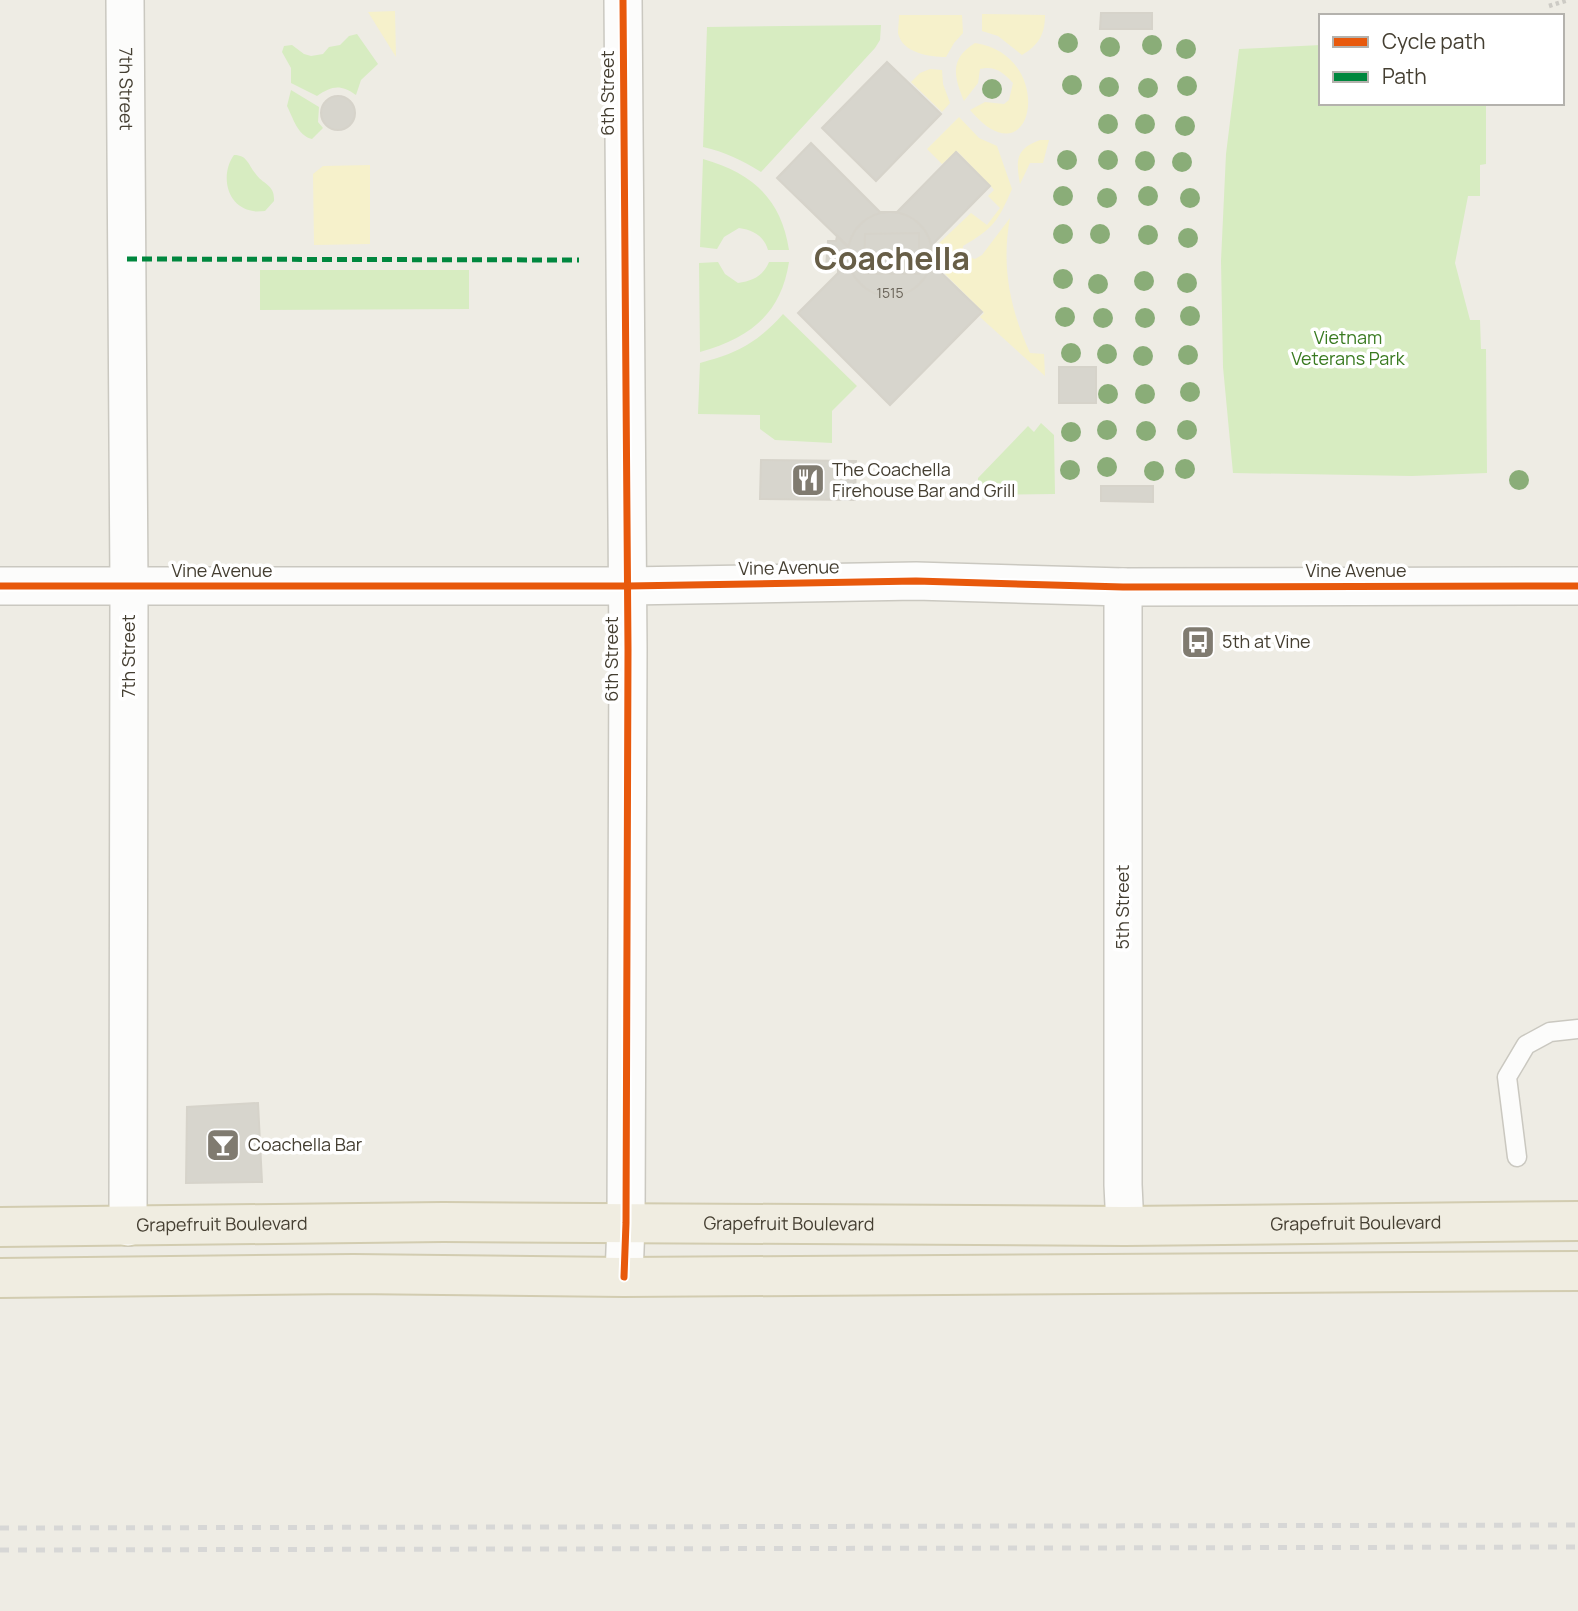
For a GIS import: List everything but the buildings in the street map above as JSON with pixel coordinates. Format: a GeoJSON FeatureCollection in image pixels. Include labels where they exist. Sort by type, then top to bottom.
{"type":"FeatureCollection","features":[{"type":"Feature","properties":{"kind":"main road","name":"Grapefruit Boulevard"},"geometry":{"type":"LineString","coordinates":[[0,1227],[443,1222],[1125,1226],[1578,1221]]}},
{"type":"Feature","properties":{"kind":"main road"},"geometry":{"type":"LineString","coordinates":[[0,1278],[353,1274],[624,1277],[1578,1271]]}},
{"type":"Feature","properties":{"kind":"street","name":"7th Street"},"geometry":{"type":"LineString","coordinates":[[125,0],[130,586],[128,1227]]}},
{"type":"Feature","properties":{"kind":"street","name":"6th Street"},"geometry":{"type":"LineString","coordinates":[[623,0],[628,586],[624,1277]]}},
{"type":"Feature","properties":{"kind":"street","name":"Vine Avenue"},"geometry":{"type":"LineString","coordinates":[[0,586],[628,586],[916,581],[1123,587],[1578,586]]}},
{"type":"Feature","properties":{"kind":"street","name":"5th Street"},"geometry":{"type":"LineString","coordinates":[[1123,587],[1125,1226]]}},
{"type":"Feature","properties":{"kind":"lane"},"geometry":{"type":"LineString","coordinates":[[1517,1157],[1507,1077],[1526,1045],[1550,1032],[1578,1029]]}},
{"type":"Feature","properties":{"kind":"path"},"geometry":{"type":"LineString","coordinates":[[1549,6],[1568,0]]}},
{"type":"Feature","properties":{"kind":"green space"},"geometry":{"type":"Polygon","coordinates":[[[881,25],[880,40],[875,48],[761,172],[733,157],[703,147],[707,27],[881,25]]]}},
{"type":"Feature","properties":{"kind":"green space"},"geometry":{"type":"Polygon","coordinates":[[[357,34],[378,64],[361,80],[356,95],[336,88],[317,96],[291,83],[291,68],[282,52],[284,46],[292,45],[311,56],[323,54],[329,47],[340,45],[349,36],[357,34]]]}},
{"type":"Feature","properties":{"kind":"green space","name":"Vietnam Veterans Park"},"geometry":{"type":"Polygon","coordinates":[[[1319,45],[1319,105],[1486,105],[1486,164],[1480,165],[1480,196],[1468,196],[1455,263],[1470,320],[1480,320],[1481,349],[1486,349],[1487,473],[1412,476],[1233,473],[1223,367],[1221,261],[1226,154],[1239,49],[1319,45]]]}},
{"type":"Feature","properties":{"kind":"green space"},"geometry":{"type":"Polygon","coordinates":[[[291,90],[319,107],[318,122],[323,128],[312,139],[303,134],[287,106],[291,90]]]}},
{"type":"Feature","properties":{"kind":"green space"},"geometry":{"type":"Polygon","coordinates":[[[234,155],[245,158],[258,177],[273,191],[274,201],[265,211],[244,208],[231,197],[227,171],[234,155]]]}},
{"type":"Feature","properties":{"kind":"green space"},"geometry":{"type":"Polygon","coordinates":[[[703,159],[736,172],[761,190],[779,216],[789,250],[768,250],[757,234],[739,228],[724,237],[717,249],[700,247],[703,159]]]}},
{"type":"Feature","properties":{"kind":"green space"},"geometry":{"type":"Polygon","coordinates":[[[718,262],[725,274],[738,283],[757,277],[769,262],[789,262],[779,296],[771,310],[748,331],[700,352],[699,263],[718,262]]]}},
{"type":"Feature","properties":{"kind":"green space"},"geometry":{"type":"Polygon","coordinates":[[[260,270],[469,270],[469,309],[260,310],[260,270]]]}},
{"type":"Feature","properties":{"kind":"green space"},"geometry":{"type":"Polygon","coordinates":[[[783,314],[857,386],[832,411],[832,443],[775,440],[760,429],[760,415],[698,414],[700,363],[746,346],[783,314]]]}},
{"type":"Feature","properties":{"kind":"green space"},"geometry":{"type":"Polygon","coordinates":[[[1041,423],[1054,435],[1055,494],[978,495],[978,478],[1028,426],[1034,432],[1041,423]]]}},
{"type":"Feature","properties":{"kind":"sand"},"geometry":{"type":"Polygon","coordinates":[[[395,11],[396,57],[368,12],[395,11]]]}},
{"type":"Feature","properties":{"kind":"sand"},"geometry":{"type":"Polygon","coordinates":[[[982,14],[1045,15],[1044,28],[1037,43],[1022,55],[998,36],[982,31],[982,14]]]}},
{"type":"Feature","properties":{"kind":"sand"},"geometry":{"type":"Polygon","coordinates":[[[899,15],[962,15],[963,33],[946,57],[925,55],[911,49],[901,40],[898,33],[899,15]]]}},
{"type":"Feature","properties":{"kind":"sand"},"geometry":{"type":"Polygon","coordinates":[[[975,43],[1001,52],[1018,69],[1027,90],[1028,110],[1022,125],[1009,133],[992,129],[970,110],[985,102],[1004,104],[1009,100],[1013,83],[999,71],[980,69],[978,83],[964,101],[956,76],[957,62],[975,43]]]}},
{"type":"Feature","properties":{"kind":"sand"},"geometry":{"type":"Polygon","coordinates":[[[930,69],[942,70],[943,84],[950,103],[942,112],[911,82],[920,73],[930,69]]]}},
{"type":"Feature","properties":{"kind":"sand"},"geometry":{"type":"Polygon","coordinates":[[[959,117],[979,138],[997,146],[1012,189],[994,223],[963,246],[963,252],[975,259],[982,255],[1010,218],[1007,236],[1009,287],[1017,320],[1030,353],[1044,354],[1045,376],[980,317],[984,313],[936,265],[936,246],[971,213],[987,225],[1000,208],[988,196],[994,190],[957,151],[942,164],[927,149],[959,117]]]}},
{"type":"Feature","properties":{"kind":"sand"},"geometry":{"type":"Polygon","coordinates":[[[1040,140],[1049,140],[1043,163],[1030,163],[1020,184],[1019,157],[1026,147],[1040,140]]]}},
{"type":"Feature","properties":{"kind":"sand"},"geometry":{"type":"Polygon","coordinates":[[[370,165],[370,244],[314,245],[313,174],[323,166],[370,165]]]}},
{"type":"Feature","properties":{"kind":"railway"},"geometry":{"type":"LineString","coordinates":[[0,1528],[1578,1525]]}},
{"type":"Feature","properties":{"kind":"railway"},"geometry":{"type":"LineString","coordinates":[[0,1550],[1578,1547]]}},
{"type":"Feature","properties":{"kind":"marked path"},"geometry":{"type":"LineString","coordinates":[[127,259],[579,260]]}},
{"type":"Feature","properties":{"kind":"cycle path"},"geometry":{"type":"LineString","coordinates":[[623,0],[628,649],[624,1277]]}},
{"type":"Feature","properties":{"kind":"cycle path"},"geometry":{"type":"LineString","coordinates":[[0,586],[628,586],[916,581],[1123,587],[1578,586]]}},
{"type":"Feature","properties":{"kind":"place","name":"The Coachella Firehouse Bar and Grill"},"geometry":{"type":"Point","coordinates":[808,480]}},
{"type":"Feature","properties":{"kind":"place","name":"5th at Vine"},"geometry":{"type":"Point","coordinates":[1198,642]}},
{"type":"Feature","properties":{"kind":"place","name":"Coachella Bar"},"geometry":{"type":"Point","coordinates":[223,1145]}},
{"type":"Feature","properties":{"kind":"district","name":"Coachella"},"geometry":{"type":"Point","coordinates":[892,259]}}]}
